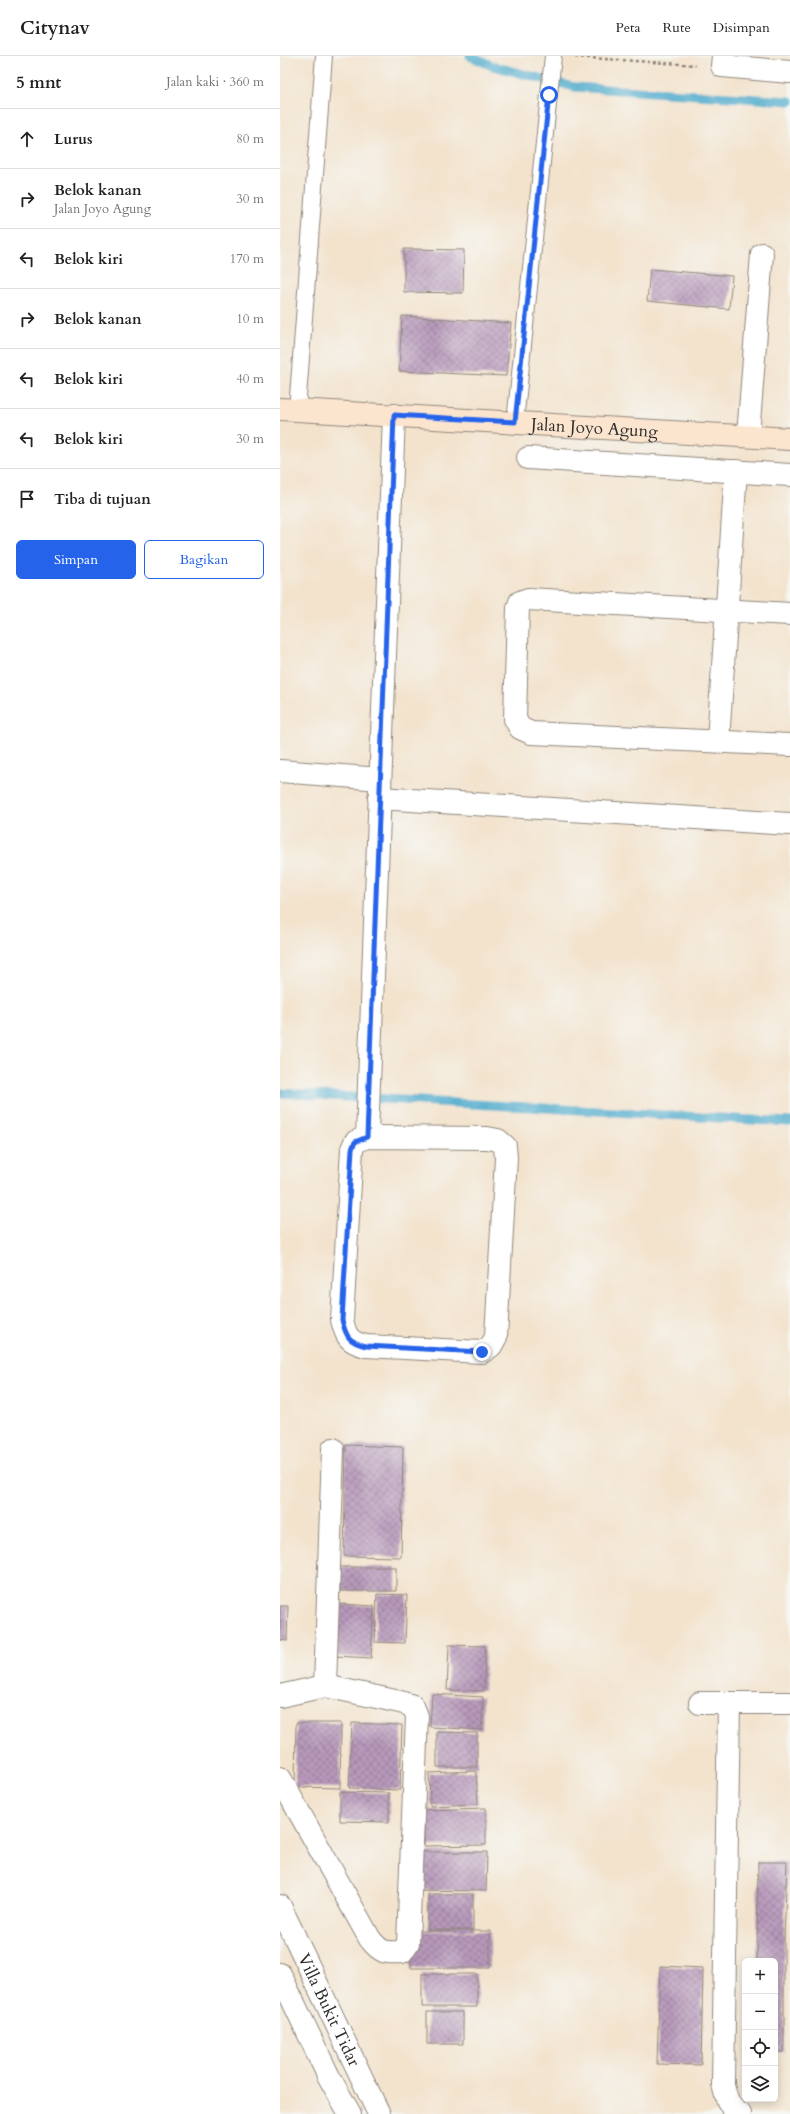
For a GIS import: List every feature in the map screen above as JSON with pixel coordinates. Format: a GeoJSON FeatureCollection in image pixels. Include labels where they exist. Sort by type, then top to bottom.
{"type":"FeatureCollection","features":[{"type":"Feature","properties":{"kind":"main road","name":"Jalan Joyo Agung"},"geometry":{"type":"LineString","coordinates":[[289,409],[790,439]]}},
{"type":"Feature","properties":{"kind":"street"},"geometry":{"type":"LineString","coordinates":[[722,61],[790,72]]}},
{"type":"Feature","properties":{"kind":"street"},"geometry":{"type":"LineString","coordinates":[[748,436],[762,254]]}},
{"type":"Feature","properties":{"kind":"street"},"geometry":{"type":"LineString","coordinates":[[367,1137],[394,415]]}},
{"type":"Feature","properties":{"kind":"street"},"geometry":{"type":"LineString","coordinates":[[528,458],[790,475]]}},
{"type":"Feature","properties":{"kind":"street"},"geometry":{"type":"LineString","coordinates":[[718,741],[736,471]]}},
{"type":"Feature","properties":{"kind":"street"},"geometry":{"type":"LineString","coordinates":[[790,614],[726,612],[528,599],[520,602],[518,608],[515,719],[520,728],[531,733],[790,745]]}},
{"type":"Feature","properties":{"kind":"street"},"geometry":{"type":"LineString","coordinates":[[280,771],[379,788],[790,824]]}},
{"type":"Feature","properties":{"kind":"street"},"geometry":{"type":"LineString","coordinates":[[367,1137],[487,1138],[498,1140],[505,1146],[506,1158],[496,1337],[491,1346],[482,1352],[366,1346],[354,1343],[345,1334],[342,1320],[352,1149],[355,1142],[367,1137]]}},
{"type":"Feature","properties":{"kind":"street"},"geometry":{"type":"LineString","coordinates":[[325,1686],[333,1449]]}},
{"type":"Feature","properties":{"kind":"street"},"geometry":{"type":"LineString","coordinates":[[280,1696],[325,1686],[413,1706],[417,1716],[408,1943],[402,1952],[385,1953],[370,1939],[280,1778]]}},
{"type":"Feature","properties":{"kind":"street"},"geometry":{"type":"LineString","coordinates":[[700,1703],[790,1703]]}},
{"type":"Feature","properties":{"kind":"street"},"geometry":{"type":"LineString","coordinates":[[729,1704],[723,2084],[726,2100],[732,2110],[740,2114]]}},
{"type":"Feature","properties":{"kind":"street","name":"Villa Bukit Tidar"},"geometry":{"type":"LineString","coordinates":[[280,1906],[379,2114]]}},
{"type":"Feature","properties":{"kind":"street","name":"Villa Bukit Tidar"},"geometry":{"type":"LineString","coordinates":[[280,1974],[329,2077],[350,2114]]}},
{"type":"Feature","properties":{"kind":"lane"},"geometry":{"type":"LineString","coordinates":[[289,409],[324,56]]}},
{"type":"Feature","properties":{"kind":"lane"},"geometry":{"type":"LineString","coordinates":[[515,422],[552,61]]}},
{"type":"Feature","properties":{"kind":"path"},"geometry":{"type":"LineString","coordinates":[[574,57],[722,61]]}},
{"type":"Feature","properties":{"kind":"building"},"geometry":{"type":"Polygon","coordinates":[[[404,249],[464,250],[463,293],[404,292],[404,249]]]}},
{"type":"Feature","properties":{"kind":"building"},"geometry":{"type":"Polygon","coordinates":[[[650,269],[732,276],[729,309],[647,301],[650,269]]]}},
{"type":"Feature","properties":{"kind":"building"},"geometry":{"type":"Polygon","coordinates":[[[402,316],[511,323],[506,376],[399,371],[402,316]]]}},
{"type":"Feature","properties":{"kind":"building"},"geometry":{"type":"Polygon","coordinates":[[[346,1445],[403,1447],[401,1557],[344,1556],[346,1445]]]}},
{"type":"Feature","properties":{"kind":"building"},"geometry":{"type":"Polygon","coordinates":[[[340,1567],[396,1567],[396,1591],[340,1591],[340,1567]]]}},
{"type":"Feature","properties":{"kind":"building"},"geometry":{"type":"Polygon","coordinates":[[[377,1594],[407,1595],[405,1643],[375,1642],[377,1594]]]}},
{"type":"Feature","properties":{"kind":"building"},"geometry":{"type":"Polygon","coordinates":[[[338,1604],[374,1606],[371,1658],[335,1656],[338,1604]]]}},
{"type":"Feature","properties":{"kind":"building"},"geometry":{"type":"Polygon","coordinates":[[[280,1606],[288,1606],[287,1641],[280,1640],[280,1606]]]}},
{"type":"Feature","properties":{"kind":"building"},"geometry":{"type":"Polygon","coordinates":[[[449,1645],[485,1646],[484,1691],[447,1690],[449,1645]]]}},
{"type":"Feature","properties":{"kind":"building"},"geometry":{"type":"Polygon","coordinates":[[[432,1694],[483,1697],[482,1730],[430,1727],[432,1694]]]}},
{"type":"Feature","properties":{"kind":"building"},"geometry":{"type":"Polygon","coordinates":[[[296,1723],[341,1723],[340,1788],[295,1787],[296,1723]]]}},
{"type":"Feature","properties":{"kind":"building"},"geometry":{"type":"Polygon","coordinates":[[[352,1723],[402,1725],[400,1790],[349,1788],[352,1723]]]}},
{"type":"Feature","properties":{"kind":"building"},"geometry":{"type":"Polygon","coordinates":[[[437,1732],[477,1733],[477,1767],[437,1767],[437,1732]]]}},
{"type":"Feature","properties":{"kind":"building"},"geometry":{"type":"Polygon","coordinates":[[[476,1771],[478,1804],[430,1806],[429,1773],[476,1771]]]}},
{"type":"Feature","properties":{"kind":"building"},"geometry":{"type":"Polygon","coordinates":[[[340,1792],[389,1793],[389,1822],[340,1821],[340,1792]]]}},
{"type":"Feature","properties":{"kind":"building"},"geometry":{"type":"Polygon","coordinates":[[[486,1808],[486,1845],[424,1846],[424,1810],[486,1808]]]}},
{"type":"Feature","properties":{"kind":"building"},"geometry":{"type":"Polygon","coordinates":[[[412,1852],[487,1852],[486,1891],[412,1890],[412,1852]]]}},
{"type":"Feature","properties":{"kind":"building"},"geometry":{"type":"Polygon","coordinates":[[[758,1862],[787,1862],[784,1938],[784,2052],[778,2052],[778,1958],[757,1958],[758,1862]]]}},
{"type":"Feature","properties":{"kind":"building"},"geometry":{"type":"Polygon","coordinates":[[[428,1894],[473,1894],[473,1930],[428,1930],[428,1894]]]}},
{"type":"Feature","properties":{"kind":"building"},"geometry":{"type":"Polygon","coordinates":[[[411,1931],[490,1931],[490,1968],[411,1968],[411,1931]]]}},
{"type":"Feature","properties":{"kind":"building"},"geometry":{"type":"Polygon","coordinates":[[[660,1966],[703,1968],[701,2065],[657,2064],[660,1966]]]}},
{"type":"Feature","properties":{"kind":"building"},"geometry":{"type":"Polygon","coordinates":[[[422,1974],[477,1974],[477,2007],[422,2007],[422,1974]]]}},
{"type":"Feature","properties":{"kind":"building"},"geometry":{"type":"Polygon","coordinates":[[[427,2012],[463,2012],[463,2044],[427,2044],[427,2012]]]}},
{"type":"Feature","properties":{"kind":"waterway"},"geometry":{"type":"LineString","coordinates":[[470,56],[493,66],[574,87],[790,101]]}},
{"type":"Feature","properties":{"kind":"waterway"},"geometry":{"type":"LineString","coordinates":[[280,1093],[790,1122]]}},
{"type":"Feature","properties":{"kind":"route"},"geometry":{"type":"LineString","coordinates":[[482,1352],[366,1346],[354,1343],[345,1334],[342,1320],[352,1149],[355,1142],[367,1137],[394,415],[515,422],[549,95]]}}]}
